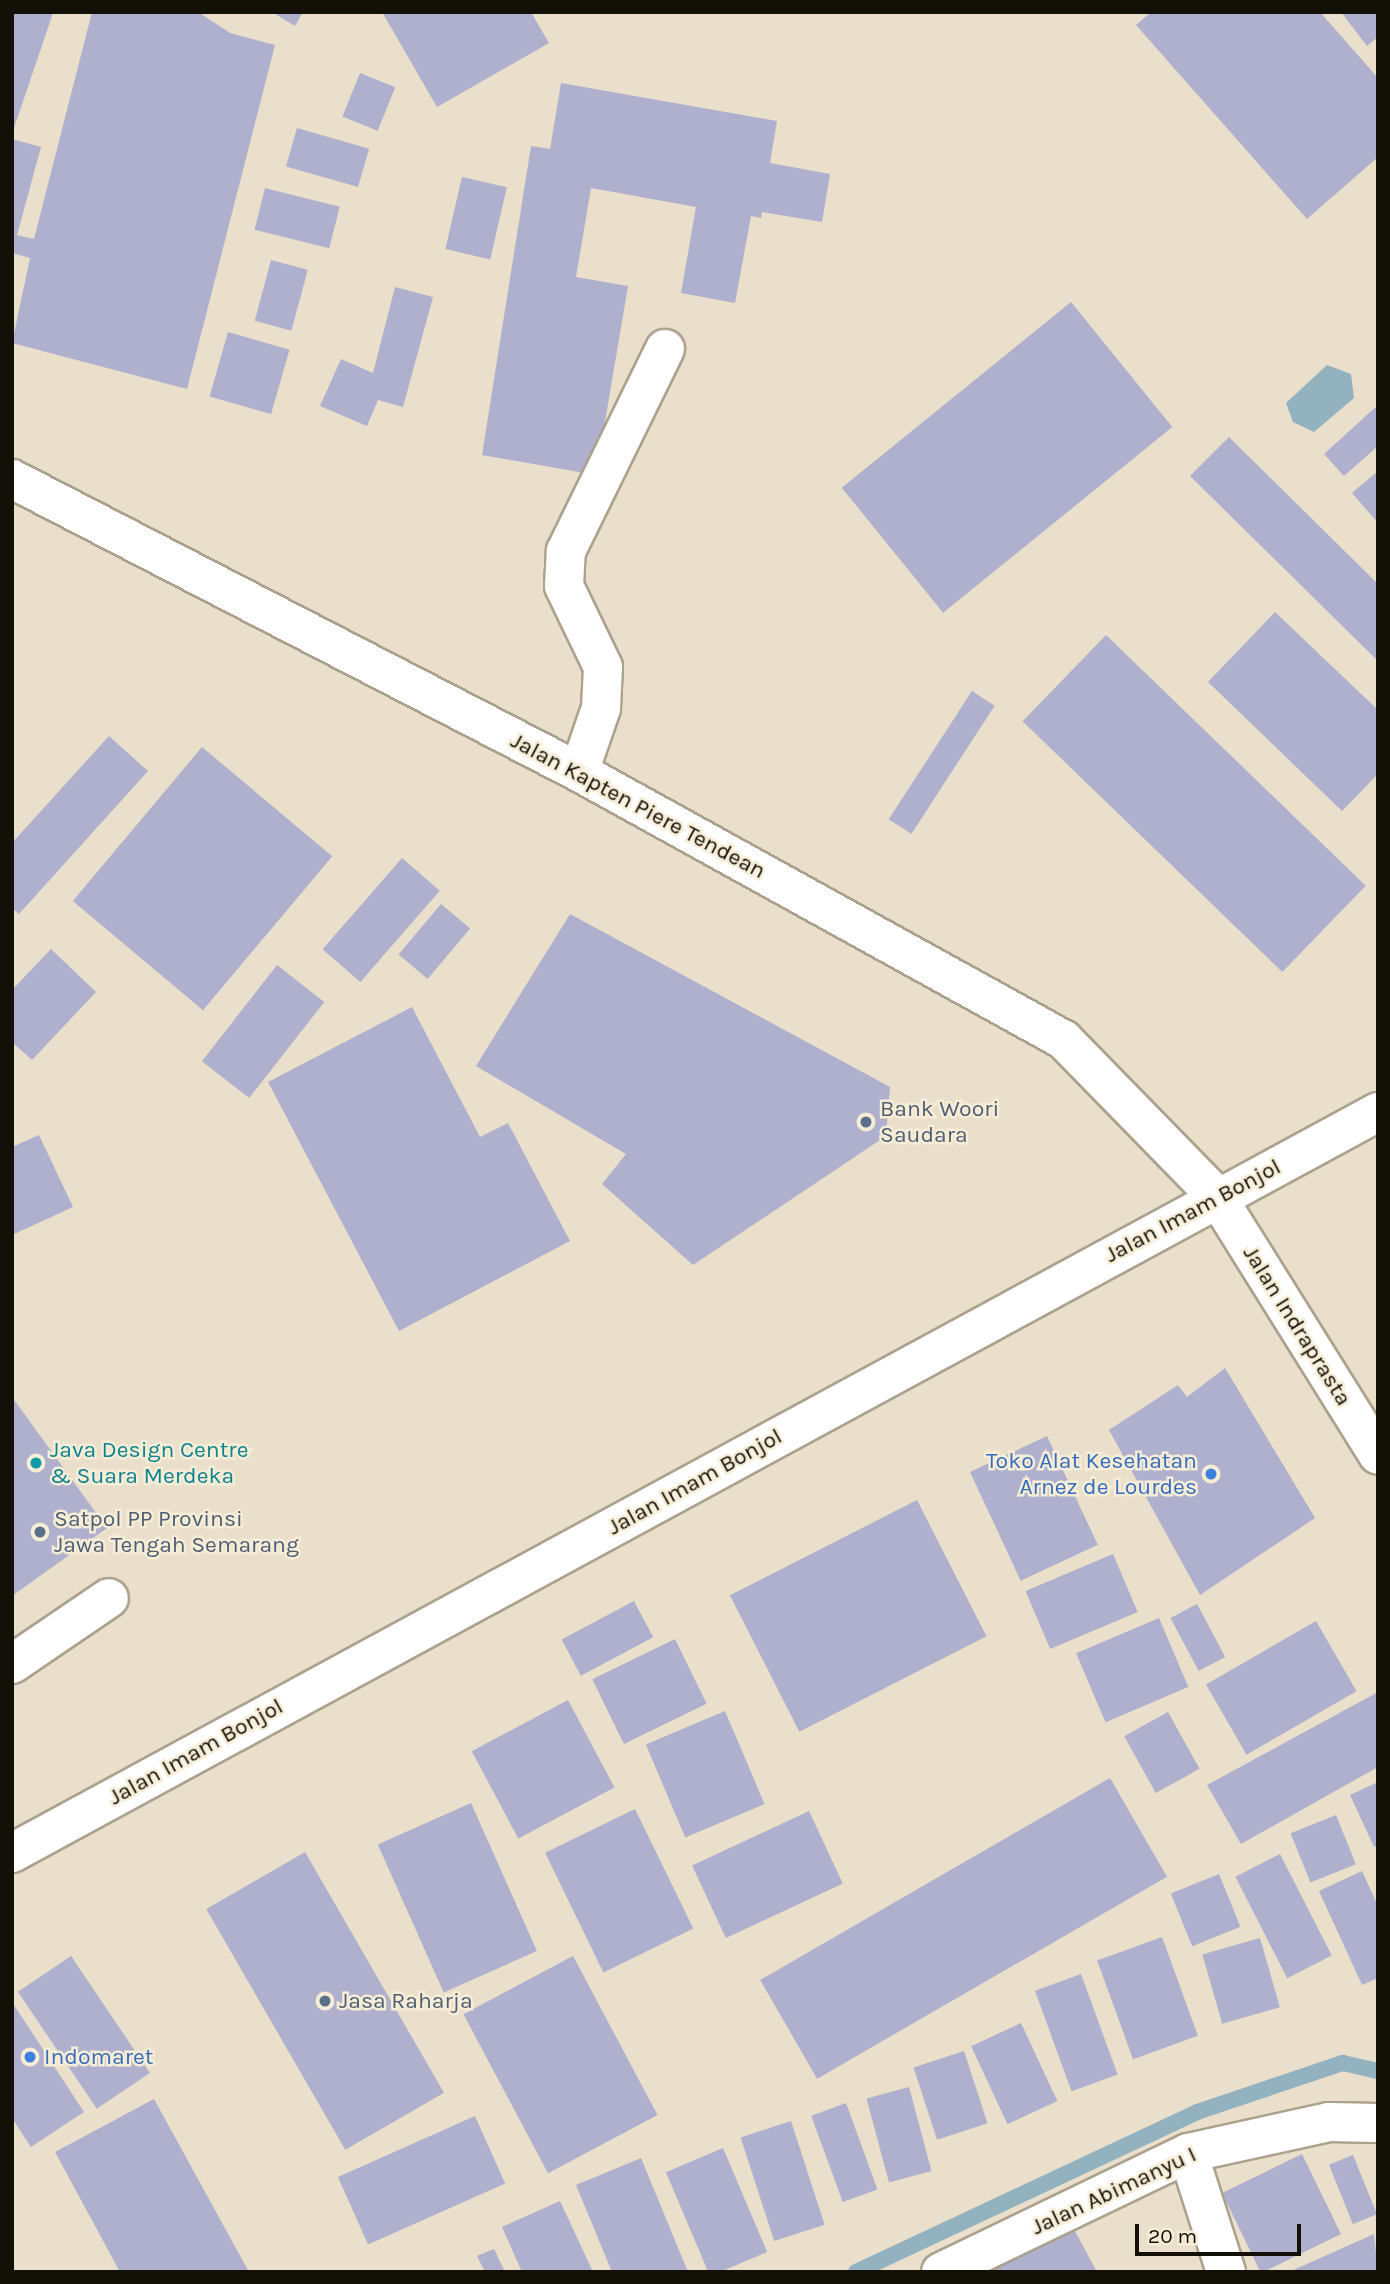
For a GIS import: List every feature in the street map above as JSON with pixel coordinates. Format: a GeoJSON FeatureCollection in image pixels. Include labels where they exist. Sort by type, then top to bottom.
{"type":"FeatureCollection","features":[{"type":"Feature","properties":{"kind":"main road"},"geometry":{"type":"LineString","coordinates":[[579,772],[601,708],[603,667],[564,586],[566,551],[665,349]]}},
{"type":"Feature","properties":{"kind":"main road","name":"Jalan Kapten Piere Tendean"},"geometry":{"type":"LineString","coordinates":[[12,479],[579,772],[1064,1040],[1217,1198]]}},
{"type":"Feature","properties":{"kind":"main road","name":"Jalan Imam Bonjol"},"geometry":{"type":"LineString","coordinates":[[12,1853],[1378,1112]]}},
{"type":"Feature","properties":{"kind":"main road","name":"Jalan Indraprasta"},"geometry":{"type":"LineString","coordinates":[[1217,1198],[1378,1455]]}},
{"type":"Feature","properties":{"kind":"main road"},"geometry":{"type":"LineString","coordinates":[[12,1664],[109,1598]]}},
{"type":"Feature","properties":{"kind":"main road","name":"Jalan Abimanyu I"},"geometry":{"type":"LineString","coordinates":[[941,2272],[1188,2153],[1329,2122],[1378,2123]]}},
{"type":"Feature","properties":{"kind":"main road"},"geometry":{"type":"LineString","coordinates":[[1188,2153],[1226,2272]]}},
{"type":"Feature","properties":{"kind":"water"},"geometry":{"type":"Polygon","coordinates":[[[1327,365],[1351,374],[1354,398],[1314,432],[1293,422],[1286,403],[1327,365]]]}},
{"type":"Feature","properties":{"kind":"building"},"geometry":{"type":"Polygon","coordinates":[[[12,12],[53,13],[13,131],[12,131],[12,12]]]}},
{"type":"Feature","properties":{"kind":"building"},"geometry":{"type":"Polygon","coordinates":[[[92,12],[198,12],[230,33],[275,45],[187,389],[12,343],[30,258],[12,253],[12,139],[41,147],[17,235],[34,239],[92,12]]]}},
{"type":"Feature","properties":{"kind":"building"},"geometry":{"type":"Polygon","coordinates":[[[272,12],[303,12],[295,26],[272,12]]]}},
{"type":"Feature","properties":{"kind":"building"},"geometry":{"type":"Polygon","coordinates":[[[382,12],[531,12],[549,43],[437,107],[382,12]]]}},
{"type":"Feature","properties":{"kind":"building"},"geometry":{"type":"Polygon","coordinates":[[[1151,12],[1320,12],[1378,78],[1378,157],[1307,219],[1136,25],[1151,12]]]}},
{"type":"Feature","properties":{"kind":"building"},"geometry":{"type":"Polygon","coordinates":[[[1341,12],[1378,12],[1378,37],[1367,46],[1341,12]]]}},
{"type":"Feature","properties":{"kind":"building"},"geometry":{"type":"Polygon","coordinates":[[[360,73],[395,87],[378,131],[342,117],[360,73]]]}},
{"type":"Feature","properties":{"kind":"building"},"geometry":{"type":"Polygon","coordinates":[[[561,83],[777,121],[770,163],[830,174],[822,222],[762,212],[761,218],[751,216],[735,303],[681,293],[696,207],[591,188],[576,277],[628,286],[596,475],[482,455],[531,146],[550,149],[561,83]]]}},
{"type":"Feature","properties":{"kind":"building"},"geometry":{"type":"Polygon","coordinates":[[[297,128],[369,149],[358,187],[286,166],[297,128]]]}},
{"type":"Feature","properties":{"kind":"building"},"geometry":{"type":"Polygon","coordinates":[[[462,177],[507,187],[490,259],[445,249],[462,177]]]}},
{"type":"Feature","properties":{"kind":"building"},"geometry":{"type":"Polygon","coordinates":[[[265,188],[340,207],[329,248],[255,230],[265,188]]]}},
{"type":"Feature","properties":{"kind":"building"},"geometry":{"type":"Polygon","coordinates":[[[271,260],[308,270],[291,331],[255,321],[271,260]]]}},
{"type":"Feature","properties":{"kind":"building"},"geometry":{"type":"Polygon","coordinates":[[[395,287],[433,297],[403,407],[378,400],[367,426],[320,406],[341,359],[373,373],[395,287]]]}},
{"type":"Feature","properties":{"kind":"building"},"geometry":{"type":"Polygon","coordinates":[[[1071,302],[1172,427],[943,613],[842,488],[1071,302]]]}},
{"type":"Feature","properties":{"kind":"building"},"geometry":{"type":"Polygon","coordinates":[[[228,332],[290,350],[271,414],[210,396],[228,332]]]}},
{"type":"Feature","properties":{"kind":"building"},"geometry":{"type":"Polygon","coordinates":[[[1378,405],[1378,446],[1344,476],[1324,454],[1378,405]]]}},
{"type":"Feature","properties":{"kind":"building"},"geometry":{"type":"Polygon","coordinates":[[[1229,437],[1378,584],[1378,661],[1190,476],[1229,437]]]}},
{"type":"Feature","properties":{"kind":"building"},"geometry":{"type":"Polygon","coordinates":[[[1378,471],[1378,523],[1352,493],[1378,471]]]}},
{"type":"Feature","properties":{"kind":"building"},"geometry":{"type":"Polygon","coordinates":[[[1275,612],[1378,710],[1378,774],[1342,811],[1208,682],[1275,612]]]}},
{"type":"Feature","properties":{"kind":"building"},"geometry":{"type":"Polygon","coordinates":[[[1106,635],[1366,886],[1282,972],[1023,721],[1106,635]]]}},
{"type":"Feature","properties":{"kind":"building"},"geometry":{"type":"Polygon","coordinates":[[[972,691],[995,706],[911,834],[889,819],[972,691]]]}},
{"type":"Feature","properties":{"kind":"building"},"geometry":{"type":"Polygon","coordinates":[[[109,736],[148,771],[19,914],[12,908],[12,843],[109,736]]]}},
{"type":"Feature","properties":{"kind":"building"},"geometry":{"type":"Polygon","coordinates":[[[202,747],[332,856],[203,1010],[73,901],[202,747]]]}},
{"type":"Feature","properties":{"kind":"building"},"geometry":{"type":"Polygon","coordinates":[[[402,858],[440,891],[360,982],[323,949],[402,858]]]}},
{"type":"Feature","properties":{"kind":"building"},"geometry":{"type":"Polygon","coordinates":[[[441,904],[470,928],[428,979],[399,955],[441,904]]]}},
{"type":"Feature","properties":{"kind":"building"},"geometry":{"type":"Polygon","coordinates":[[[570,914],[890,1087],[886,1136],[693,1265],[602,1184],[626,1154],[476,1066],[570,914]]]}},
{"type":"Feature","properties":{"kind":"building"},"geometry":{"type":"Polygon","coordinates":[[[51,949],[96,992],[32,1060],[12,1042],[12,990],[51,949]]]}},
{"type":"Feature","properties":{"kind":"building"},"geometry":{"type":"Polygon","coordinates":[[[277,965],[324,1002],[249,1098],[202,1061],[277,965]]]}},
{"type":"Feature","properties":{"kind":"building"},"geometry":{"type":"Polygon","coordinates":[[[412,1007],[480,1137],[508,1123],[570,1241],[399,1331],[268,1082],[412,1007]]]}},
{"type":"Feature","properties":{"kind":"building"},"geometry":{"type":"Polygon","coordinates":[[[39,1135],[73,1207],[12,1235],[12,1147],[39,1135]]]}},
{"type":"Feature","properties":{"kind":"building","name":"Toko Alat Kesehatan Arnez de Lourdes"},"geometry":{"type":"Polygon","coordinates":[[[1225,1368],[1315,1518],[1200,1595],[1109,1430],[1178,1385],[1187,1397],[1225,1368]]]}},
{"type":"Feature","properties":{"kind":"building","name":"Java Design Centre & Suara Merdeka"},"geometry":{"type":"Polygon","coordinates":[[[12,1397],[107,1528],[12,1596],[12,1397]]]}},
{"type":"Feature","properties":{"kind":"building"},"geometry":{"type":"Polygon","coordinates":[[[1047,1436],[1098,1545],[1021,1581],[970,1472],[1047,1436]]]}},
{"type":"Feature","properties":{"kind":"building"},"geometry":{"type":"Polygon","coordinates":[[[917,1500],[986,1636],[799,1732],[730,1595],[917,1500]]]}},
{"type":"Feature","properties":{"kind":"building"},"geometry":{"type":"Polygon","coordinates":[[[1113,1554],[1138,1612],[1050,1649],[1026,1591],[1113,1554]]]}},
{"type":"Feature","properties":{"kind":"building"},"geometry":{"type":"Polygon","coordinates":[[[634,1601],[653,1637],[581,1676],[562,1639],[634,1601]]]}},
{"type":"Feature","properties":{"kind":"building"},"geometry":{"type":"Polygon","coordinates":[[[1197,1604],[1225,1657],[1199,1671],[1171,1618],[1197,1604]]]}},
{"type":"Feature","properties":{"kind":"building"},"geometry":{"type":"Polygon","coordinates":[[[1159,1618],[1188,1687],[1105,1722],[1076,1653],[1159,1618]]]}},
{"type":"Feature","properties":{"kind":"building"},"geometry":{"type":"Polygon","coordinates":[[[1316,1621],[1356,1691],[1247,1755],[1206,1684],[1316,1621]]]}},
{"type":"Feature","properties":{"kind":"building"},"geometry":{"type":"Polygon","coordinates":[[[675,1639],[707,1704],[624,1744],[592,1679],[675,1639]]]}},
{"type":"Feature","properties":{"kind":"building"},"geometry":{"type":"Polygon","coordinates":[[[1378,1692],[1378,1767],[1241,1844],[1207,1785],[1378,1692]]]}},
{"type":"Feature","properties":{"kind":"building"},"geometry":{"type":"Polygon","coordinates":[[[568,1700],[614,1787],[518,1839],[472,1751],[568,1700]]]}},
{"type":"Feature","properties":{"kind":"building"},"geometry":{"type":"Polygon","coordinates":[[[725,1711],[764,1804],[685,1838],[646,1745],[725,1711]]]}},
{"type":"Feature","properties":{"kind":"building"},"geometry":{"type":"Polygon","coordinates":[[[1168,1712],[1200,1769],[1156,1793],[1124,1736],[1168,1712]]]}},
{"type":"Feature","properties":{"kind":"building"},"geometry":{"type":"Polygon","coordinates":[[[1110,1778],[1167,1877],[817,2079],[760,1980],[1110,1778]]]}},
{"type":"Feature","properties":{"kind":"building"},"geometry":{"type":"Polygon","coordinates":[[[1378,1782],[1378,1846],[1374,1847],[1350,1795],[1378,1782]]]}},
{"type":"Feature","properties":{"kind":"building"},"geometry":{"type":"Polygon","coordinates":[[[471,1803],[537,1951],[444,1992],[378,1844],[471,1803]]]}},
{"type":"Feature","properties":{"kind":"building"},"geometry":{"type":"Polygon","coordinates":[[[635,1809],[693,1929],[603,1972],[545,1853],[635,1809]]]}},
{"type":"Feature","properties":{"kind":"building"},"geometry":{"type":"Polygon","coordinates":[[[809,1811],[843,1884],[726,1938],[692,1866],[809,1811]]]}},
{"type":"Feature","properties":{"kind":"building"},"geometry":{"type":"Polygon","coordinates":[[[1336,1815],[1356,1864],[1310,1882],[1291,1833],[1336,1815]]]}},
{"type":"Feature","properties":{"kind":"building","name":"Jasa Raharja"},"geometry":{"type":"Polygon","coordinates":[[[305,1852],[444,2093],[345,2150],[206,1909],[305,1852]]]}},
{"type":"Feature","properties":{"kind":"building"},"geometry":{"type":"Polygon","coordinates":[[[1280,1854],[1332,1956],[1287,1978],[1235,1877],[1280,1854]]]}},
{"type":"Feature","properties":{"kind":"building"},"geometry":{"type":"Polygon","coordinates":[[[1362,1871],[1378,1906],[1378,1978],[1362,1985],[1319,1891],[1362,1871]]]}},
{"type":"Feature","properties":{"kind":"building"},"geometry":{"type":"Polygon","coordinates":[[[1219,1874],[1240,1927],[1192,1946],[1171,1893],[1219,1874]]]}},
{"type":"Feature","properties":{"kind":"building"},"geometry":{"type":"Polygon","coordinates":[[[1162,1937],[1198,2036],[1133,2059],[1097,1961],[1162,1937]]]}},
{"type":"Feature","properties":{"kind":"building"},"geometry":{"type":"Polygon","coordinates":[[[1260,1938],[1280,2007],[1222,2024],[1202,1955],[1260,1938]]]}},
{"type":"Feature","properties":{"kind":"building"},"geometry":{"type":"Polygon","coordinates":[[[71,1956],[150,2073],[97,2109],[18,1992],[71,1956]]]}},
{"type":"Feature","properties":{"kind":"building"},"geometry":{"type":"Polygon","coordinates":[[[573,1956],[658,2115],[548,2173],[464,2014],[573,1956]]]}},
{"type":"Feature","properties":{"kind":"building"},"geometry":{"type":"Polygon","coordinates":[[[1081,1974],[1118,2075],[1072,2091],[1035,1991],[1081,1974]]]}},
{"type":"Feature","properties":{"kind":"building","name":"Indomaret"},"geometry":{"type":"Polygon","coordinates":[[[12,2002],[84,2112],[31,2147],[12,2118],[12,2002]]]}},
{"type":"Feature","properties":{"kind":"building"},"geometry":{"type":"Polygon","coordinates":[[[1021,2023],[1057,2101],[1007,2124],[971,2046],[1021,2023]]]}},
{"type":"Feature","properties":{"kind":"building"},"geometry":{"type":"Polygon","coordinates":[[[964,2051],[987,2123],[937,2140],[914,2067],[964,2051]]]}},
{"type":"Feature","properties":{"kind":"building"},"geometry":{"type":"Polygon","coordinates":[[[909,2087],[932,2171],[889,2182],[866,2098],[909,2087]]]}},
{"type":"Feature","properties":{"kind":"building"},"geometry":{"type":"Polygon","coordinates":[[[154,2099],[249,2272],[120,2272],[55,2152],[154,2099]]]}},
{"type":"Feature","properties":{"kind":"building"},"geometry":{"type":"Polygon","coordinates":[[[846,2103],[877,2189],[843,2202],[811,2116],[846,2103]]]}},
{"type":"Feature","properties":{"kind":"building"},"geometry":{"type":"Polygon","coordinates":[[[475,2116],[505,2184],[368,2245],[338,2177],[475,2116]]]}},
{"type":"Feature","properties":{"kind":"building"},"geometry":{"type":"Polygon","coordinates":[[[791,2121],[825,2225],[774,2241],[741,2137],[791,2121]]]}},
{"type":"Feature","properties":{"kind":"building"},"geometry":{"type":"Polygon","coordinates":[[[723,2148],[767,2252],[720,2272],[708,2272],[666,2172],[723,2148]]]}},
{"type":"Feature","properties":{"kind":"building"},"geometry":{"type":"Polygon","coordinates":[[[1302,2154],[1341,2234],[1261,2272],[1222,2193],[1302,2154]]]}},
{"type":"Feature","properties":{"kind":"building"},"geometry":{"type":"Polygon","coordinates":[[[1353,2155],[1377,2214],[1353,2224],[1329,2165],[1353,2155]]]}},
{"type":"Feature","properties":{"kind":"building"},"geometry":{"type":"Polygon","coordinates":[[[641,2158],[688,2272],[612,2272],[576,2185],[641,2158]]]}},
{"type":"Feature","properties":{"kind":"building"},"geometry":{"type":"Polygon","coordinates":[[[560,2201],[593,2272],[522,2272],[502,2227],[560,2201]]]}},
{"type":"Feature","properties":{"kind":"building"},"geometry":{"type":"Polygon","coordinates":[[[1069,2220],[1097,2272],[989,2272],[985,2265],[1069,2220]]]}},
{"type":"Feature","properties":{"kind":"building"},"geometry":{"type":"Polygon","coordinates":[[[1374,2234],[1378,2272],[1289,2272],[1374,2234]]]}},
{"type":"Feature","properties":{"kind":"building"},"geometry":{"type":"Polygon","coordinates":[[[494,2249],[505,2272],[485,2272],[477,2256],[494,2249]]]}},
{"type":"Feature","properties":{"kind":"waterway"},"geometry":{"type":"LineString","coordinates":[[856,2272],[1197,2112],[1343,2063],[1378,2071]]}},
{"type":"Feature","properties":{"kind":"place","name":"Bank Woori Saudara"},"geometry":{"type":"Point","coordinates":[866,1122]}},
{"type":"Feature","properties":{"kind":"place","name":"Java Design Centre & Suara Merdeka"},"geometry":{"type":"Point","coordinates":[36,1463]}},
{"type":"Feature","properties":{"kind":"place","name":"Toko Alat Kesehatan Arnez de Lourdes"},"geometry":{"type":"Point","coordinates":[1211,1474]}},
{"type":"Feature","properties":{"kind":"place","name":"Satpol PP Provinsi Jawa Tengah Semarang"},"geometry":{"type":"Point","coordinates":[40,1532]}},
{"type":"Feature","properties":{"kind":"place","name":"Jasa Raharja"},"geometry":{"type":"Point","coordinates":[325,2001]}},
{"type":"Feature","properties":{"kind":"place","name":"Indomaret"},"geometry":{"type":"Point","coordinates":[30,2057]}}]}
